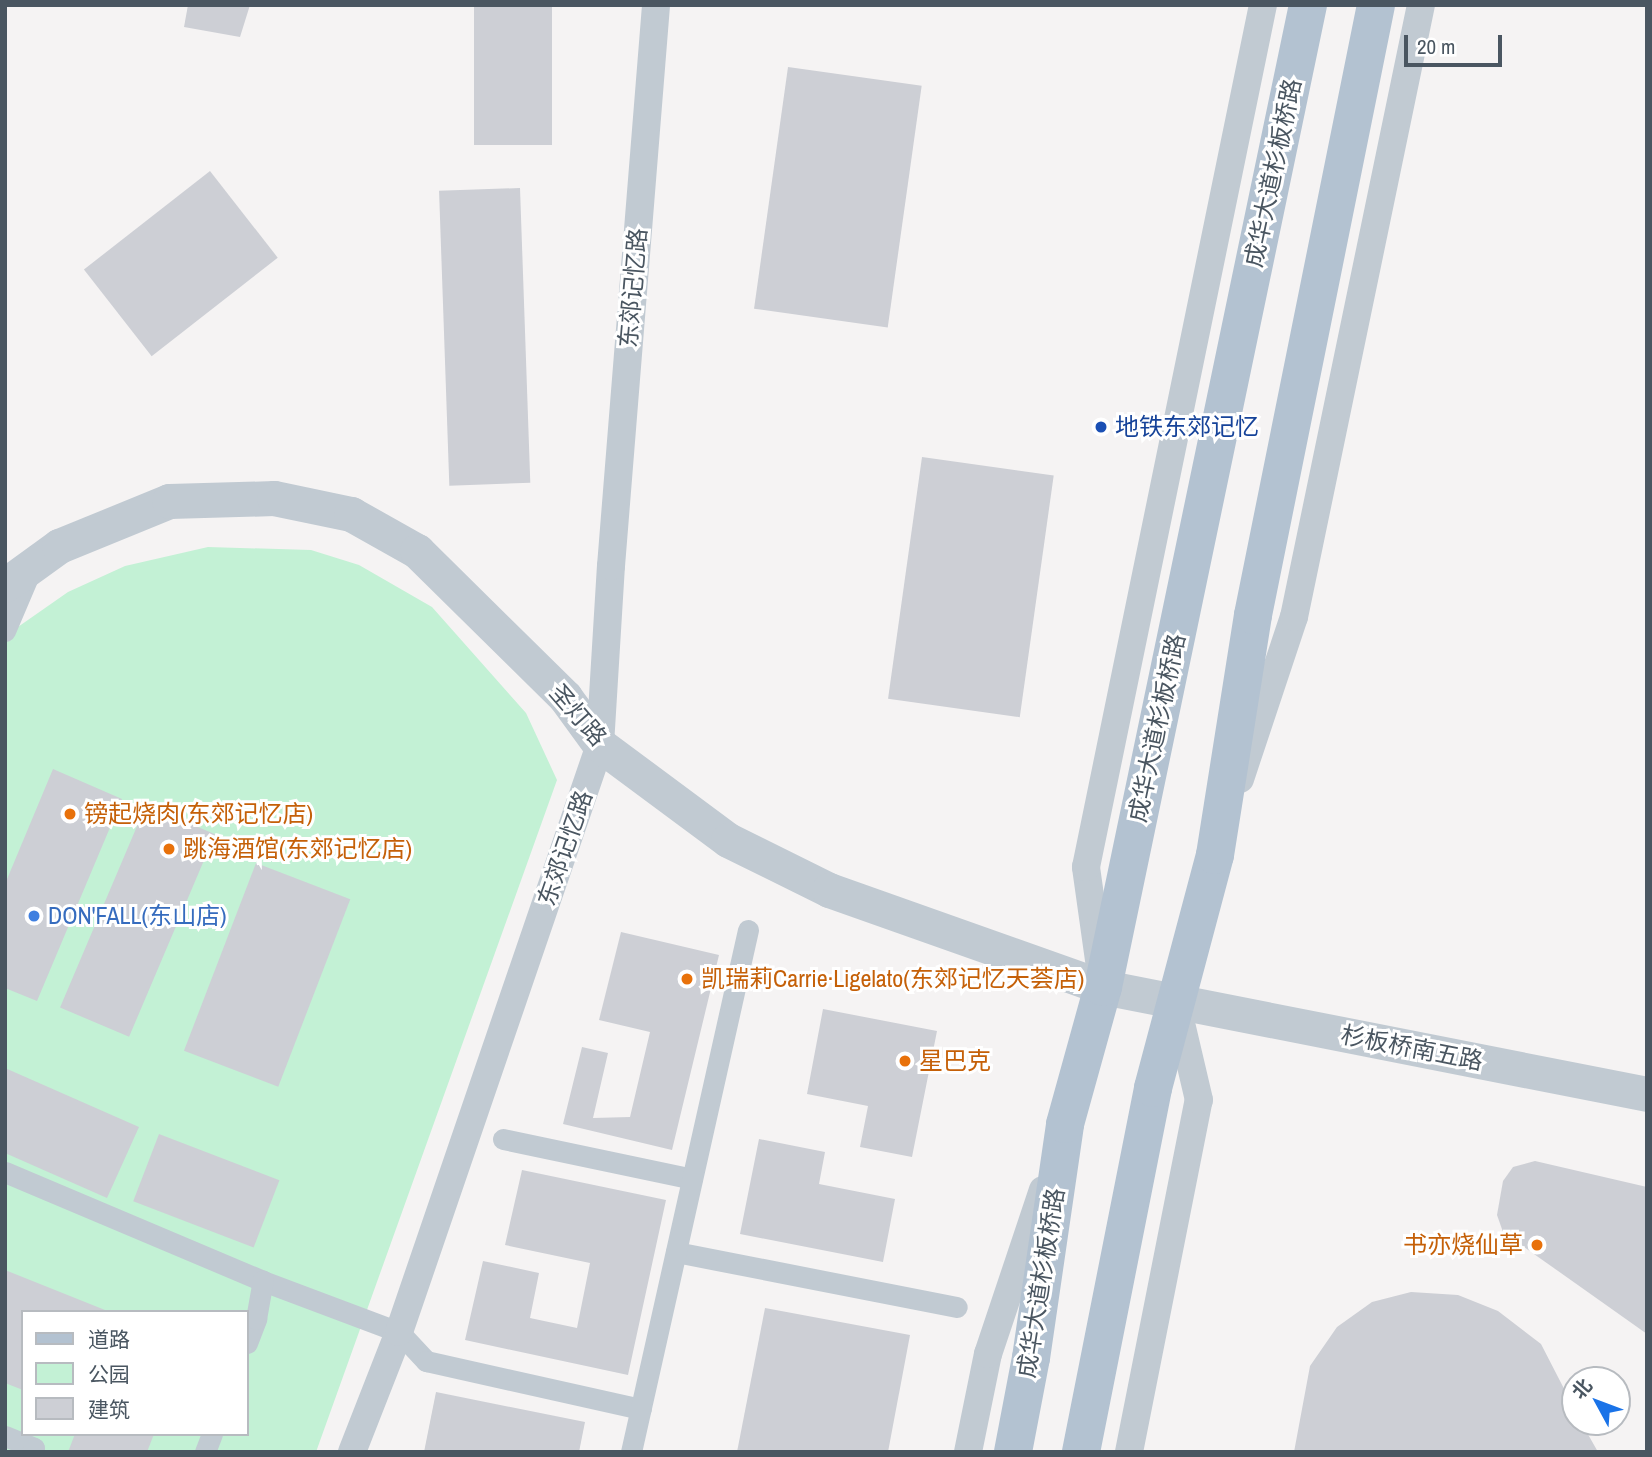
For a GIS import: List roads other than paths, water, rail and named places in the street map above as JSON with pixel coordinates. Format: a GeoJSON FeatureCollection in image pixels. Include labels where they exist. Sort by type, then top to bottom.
{"type":"FeatureCollection","features":[{"type":"Feature","properties":{"kind":"main road","name":"成华大道杉板桥路"},"geometry":{"type":"LineString","coordinates":[[1013,1452],[1031,1358],[1065,1125],[1103,987],[1308,5]]}},
{"type":"Feature","properties":{"kind":"main road"},"geometry":{"type":"LineString","coordinates":[[1081,1452],[1153,1088],[1215,855],[1254,615],[1376,5]]}},
{"type":"Feature","properties":{"kind":"street","name":"东郊记忆路"},"geometry":{"type":"LineString","coordinates":[[352,1452],[399,1332],[600,745],[611,566],[656,5]]}},
{"type":"Feature","properties":{"kind":"street"},"geometry":{"type":"LineString","coordinates":[[1103,987],[1086,867],[1263,5]]}},
{"type":"Feature","properties":{"kind":"street"},"geometry":{"type":"LineString","coordinates":[[1215,855],[1294,617],[1421,5]]}},
{"type":"Feature","properties":{"kind":"street","name":"圣灯路"},"geometry":{"type":"LineString","coordinates":[[5,585],[59,546],[169,501],[274,498],[351,514],[417,551],[565,697],[600,745],[728,840],[829,890],[1103,987],[1177,1003]]}},
{"type":"Feature","properties":{"kind":"street"},"geometry":{"type":"LineString","coordinates":[[5,631],[33,563]]}},
{"type":"Feature","properties":{"kind":"street"},"geometry":{"type":"LineString","coordinates":[[631,1452],[748,930]]}},
{"type":"Feature","properties":{"kind":"street"},"geometry":{"type":"LineString","coordinates":[[1129,1452],[1199,1100],[1177,1003]]}},
{"type":"Feature","properties":{"kind":"street","name":"杉板桥南五路"},"geometry":{"type":"LineString","coordinates":[[1177,1003],[1647,1094]]}},
{"type":"Feature","properties":{"kind":"street"},"geometry":{"type":"LineString","coordinates":[[968,1452],[988,1354],[1065,1125]]}},
{"type":"Feature","properties":{"kind":"street"},"geometry":{"type":"LineString","coordinates":[[503,1139],[692,1179]]}},
{"type":"Feature","properties":{"kind":"street"},"geometry":{"type":"LineString","coordinates":[[5,1171],[262,1281],[399,1332],[426,1361],[641,1409]]}},
{"type":"Feature","properties":{"kind":"street"},"geometry":{"type":"LineString","coordinates":[[676,1252],[957,1307]]}},
{"type":"Feature","properties":{"kind":"street"},"geometry":{"type":"LineString","coordinates":[[248,1340],[256,1319],[262,1281]]}},
{"type":"Feature","properties":{"kind":"street"},"geometry":{"type":"LineString","coordinates":[[5,1436],[34,1448],[33,1452]]}},
{"type":"Feature","properties":{"kind":"place","name":"地铁东郊记忆"},"geometry":{"type":"Point","coordinates":[1101,427]}},
{"type":"Feature","properties":{"kind":"place","name":"镑起烧肉(东郊记忆店)"},"geometry":{"type":"Point","coordinates":[70,814]}},
{"type":"Feature","properties":{"kind":"place","name":"跳海酒馆(东郊记忆店)"},"geometry":{"type":"Point","coordinates":[169,849]}},
{"type":"Feature","properties":{"kind":"place","name":"DON'FALL(东山店)"},"geometry":{"type":"Point","coordinates":[34,916]}},
{"type":"Feature","properties":{"kind":"place","name":"凯瑞莉Carrie·Ligelato(东郊记忆天荟店)"},"geometry":{"type":"Point","coordinates":[687,979]}},
{"type":"Feature","properties":{"kind":"place","name":"星巴克"},"geometry":{"type":"Point","coordinates":[905,1061]}},
{"type":"Feature","properties":{"kind":"place","name":"书亦烧仙草"},"geometry":{"type":"Point","coordinates":[1537,1245]}}]}
